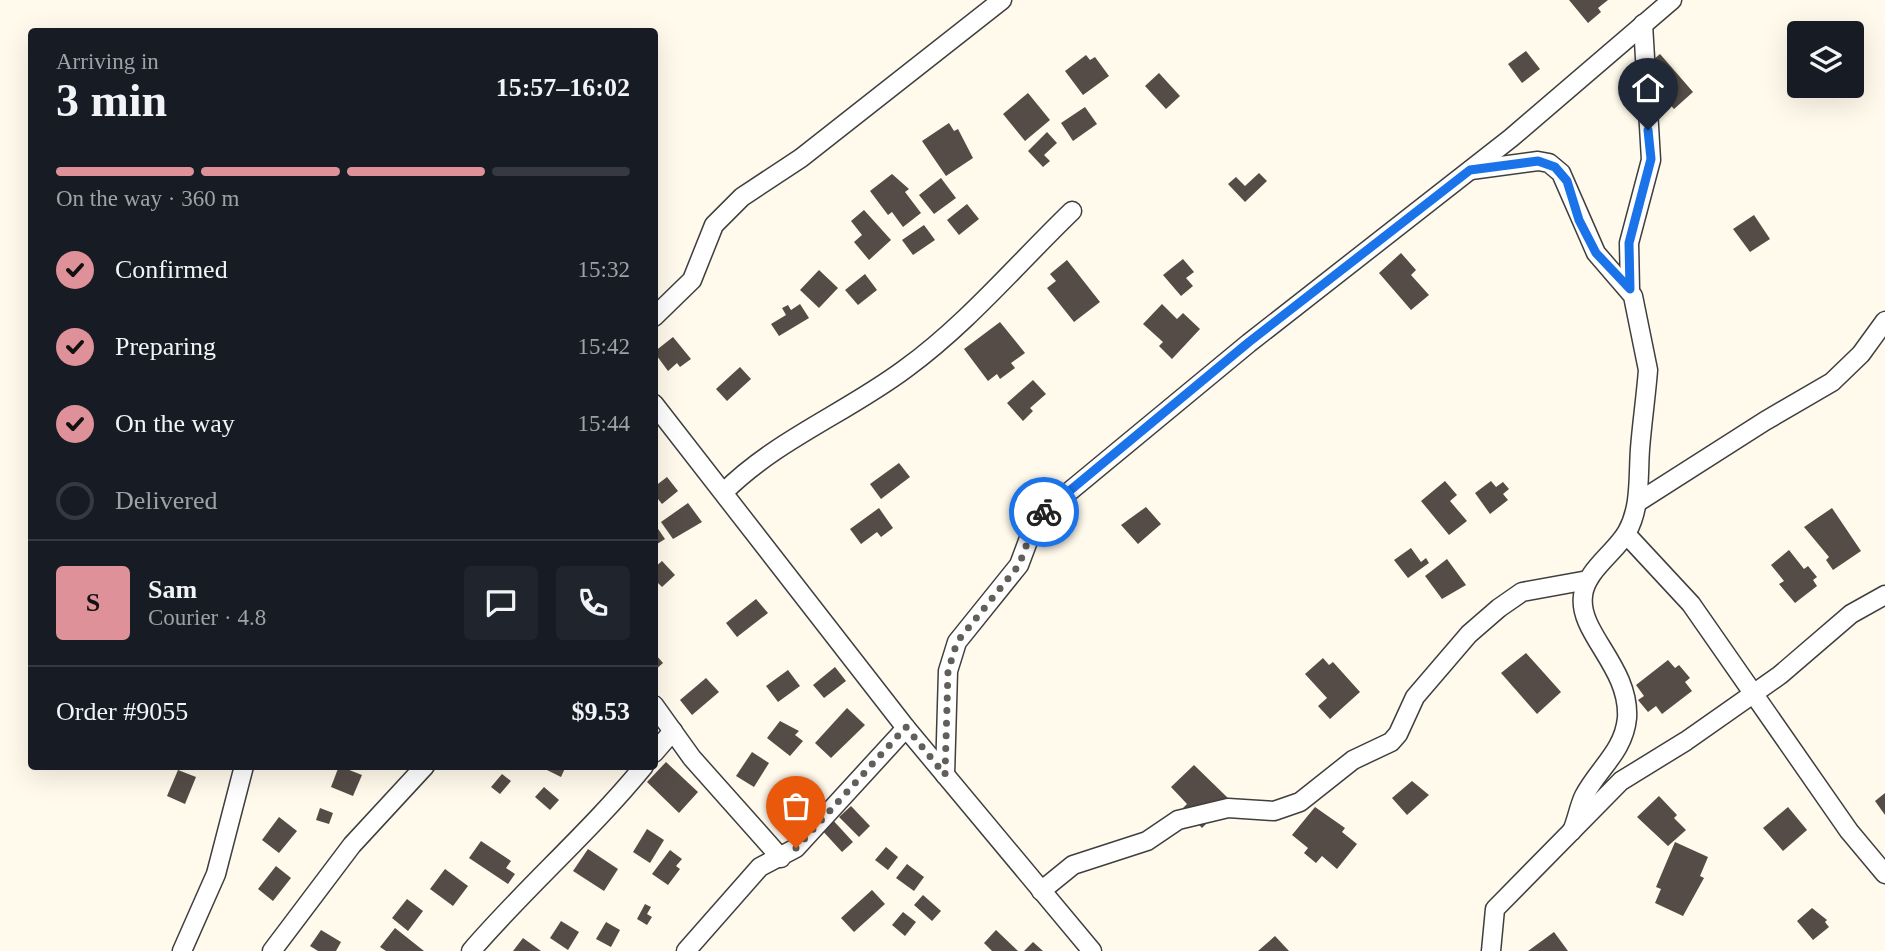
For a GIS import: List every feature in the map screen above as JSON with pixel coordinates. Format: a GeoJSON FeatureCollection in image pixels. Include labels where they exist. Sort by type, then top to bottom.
{"type":"FeatureCollection","features":[{"type":"Feature","properties":{"kind":"street"},"geometry":{"type":"LineString","coordinates":[[658,313],[692,280],[714,225],[742,197],[801,158],[1002,0]]}},
{"type":"Feature","properties":{"kind":"street"},"geometry":{"type":"LineString","coordinates":[[945,775],[948,671],[957,642],[1019,565],[1034,525],[1047,510],[1249,342],[1470,170],[1672,0]]}},
{"type":"Feature","properties":{"kind":"street"},"geometry":{"type":"LineString","coordinates":[[1572,831],[1583,798],[1614,755],[1627,720],[1627,705],[1615,665],[1585,616],[1583,595],[1588,580],[1626,534],[1638,502],[1648,370],[1630,289],[1629,243],[1651,159],[1643,24]]}},
{"type":"Feature","properties":{"kind":"street"},"geometry":{"type":"LineString","coordinates":[[1470,170],[1538,161],[1555,167],[1567,181],[1579,220],[1596,253],[1630,289]]}},
{"type":"Feature","properties":{"kind":"street"},"geometry":{"type":"LineString","coordinates":[[724,492],[746,470],[786,442],[845,409],[906,369],[974,311],[1015,265],[1072,211]]}},
{"type":"Feature","properties":{"kind":"street"},"geometry":{"type":"LineString","coordinates":[[1638,502],[1832,382],[1861,354],[1885,321]]}},
{"type":"Feature","properties":{"kind":"street"},"geometry":{"type":"LineString","coordinates":[[658,409],[906,727],[1092,951]]}},
{"type":"Feature","properties":{"kind":"street"},"geometry":{"type":"LineString","coordinates":[[1626,534],[1691,604],[1849,831],[1885,874]]}},
{"type":"Feature","properties":{"kind":"street"},"geometry":{"type":"LineString","coordinates":[[1041,891],[1073,865],[1147,841],[1178,820],[1228,808],[1274,811],[1300,802],[1353,760],[1391,742],[1398,734],[1415,697],[1469,634],[1499,608],[1522,592],[1588,580]]}},
{"type":"Feature","properties":{"kind":"street"},"geometry":{"type":"LineString","coordinates":[[1491,951],[1495,909],[1621,782],[1686,741],[1780,675],[1851,614],[1885,595]]}},
{"type":"Feature","properties":{"kind":"street"},"geometry":{"type":"LineString","coordinates":[[658,710],[692,758],[781,858]]}},
{"type":"Feature","properties":{"kind":"street"},"geometry":{"type":"LineString","coordinates":[[686,951],[760,867],[796,848],[906,727]]}},
{"type":"Feature","properties":{"kind":"street"},"geometry":{"type":"LineString","coordinates":[[658,748],[673,730]]}},
{"type":"Feature","properties":{"kind":"street"},"geometry":{"type":"LineString","coordinates":[[182,951],[216,874],[243,770]]}},
{"type":"Feature","properties":{"kind":"street"},"geometry":{"type":"LineString","coordinates":[[272,951],[352,845],[421,770]]}},
{"type":"Feature","properties":{"kind":"street"},"geometry":{"type":"LineString","coordinates":[[471,951],[508,908],[604,815],[641,770]]}},
{"type":"Feature","properties":{"kind":"building"},"geometry":{"type":"Polygon","coordinates":[[[1569,0],[1608,0],[1598,8],[1601,12],[1588,23],[1569,0]]]}},
{"type":"Feature","properties":{"kind":"building"},"geometry":{"type":"Polygon","coordinates":[[[1526,51],[1540,69],[1522,83],[1508,64],[1526,51]]]}},
{"type":"Feature","properties":{"kind":"building"},"geometry":{"type":"Polygon","coordinates":[[[1660,54],[1693,92],[1674,109],[1665,99],[1660,103],[1636,75],[1660,54]]]}},
{"type":"Feature","properties":{"kind":"building"},"geometry":{"type":"Polygon","coordinates":[[[1086,55],[1090,60],[1095,57],[1109,76],[1083,95],[1065,71],[1086,55]]]}},
{"type":"Feature","properties":{"kind":"building"},"geometry":{"type":"Polygon","coordinates":[[[1159,73],[1180,96],[1166,109],[1145,86],[1159,73]]]}},
{"type":"Feature","properties":{"kind":"building"},"geometry":{"type":"Polygon","coordinates":[[[1028,93],[1050,120],[1025,141],[1003,114],[1028,93]]]}},
{"type":"Feature","properties":{"kind":"building"},"geometry":{"type":"Polygon","coordinates":[[[1085,107],[1097,124],[1073,141],[1061,123],[1085,107]]]}},
{"type":"Feature","properties":{"kind":"building"},"geometry":{"type":"Polygon","coordinates":[[[949,123],[954,131],[958,129],[973,158],[946,176],[922,141],[949,123]]]}},
{"type":"Feature","properties":{"kind":"building"},"geometry":{"type":"Polygon","coordinates":[[[1047,132],[1057,143],[1044,155],[1050,161],[1043,167],[1028,151],[1047,132]]]}},
{"type":"Feature","properties":{"kind":"building"},"geometry":{"type":"Polygon","coordinates":[[[1259,173],[1267,181],[1245,202],[1228,184],[1236,177],[1245,186],[1259,173]]]}},
{"type":"Feature","properties":{"kind":"building"},"geometry":{"type":"Polygon","coordinates":[[[892,174],[909,189],[905,192],[921,213],[903,227],[892,212],[888,215],[870,191],[892,174]]]}},
{"type":"Feature","properties":{"kind":"building"},"geometry":{"type":"Polygon","coordinates":[[[941,178],[956,198],[934,214],[919,195],[941,178]]]}},
{"type":"Feature","properties":{"kind":"building"},"geometry":{"type":"Polygon","coordinates":[[[967,204],[979,219],[959,235],[947,220],[967,204]]]}},
{"type":"Feature","properties":{"kind":"building"},"geometry":{"type":"Polygon","coordinates":[[[864,210],[891,240],[869,260],[854,242],[862,235],[851,221],[864,210]]]}},
{"type":"Feature","properties":{"kind":"building"},"geometry":{"type":"Polygon","coordinates":[[[1754,215],[1770,239],[1750,252],[1733,229],[1754,215]]]}},
{"type":"Feature","properties":{"kind":"building"},"geometry":{"type":"Polygon","coordinates":[[[924,225],[935,240],[913,255],[902,240],[924,225]]]}},
{"type":"Feature","properties":{"kind":"building"},"geometry":{"type":"Polygon","coordinates":[[[1401,253],[1416,270],[1411,275],[1429,295],[1411,310],[1379,273],[1401,253]]]}},
{"type":"Feature","properties":{"kind":"building"},"geometry":{"type":"Polygon","coordinates":[[[1183,259],[1194,272],[1186,278],[1193,286],[1181,296],[1163,275],[1183,259]]]}},
{"type":"Feature","properties":{"kind":"building"},"geometry":{"type":"Polygon","coordinates":[[[1067,260],[1100,302],[1074,322],[1047,288],[1056,281],[1050,274],[1067,260]]]}},
{"type":"Feature","properties":{"kind":"building"},"geometry":{"type":"Polygon","coordinates":[[[819,270],[838,288],[819,308],[800,290],[819,270]]]}},
{"type":"Feature","properties":{"kind":"building"},"geometry":{"type":"Polygon","coordinates":[[[865,274],[877,290],[858,305],[845,290],[865,274]]]}},
{"type":"Feature","properties":{"kind":"building"},"geometry":{"type":"Polygon","coordinates":[[[800,304],[809,318],[779,336],[771,324],[786,315],[782,308],[788,305],[791,310],[800,304]]]}},
{"type":"Feature","properties":{"kind":"building"},"geometry":{"type":"Polygon","coordinates":[[[1162,304],[1177,319],[1183,313],[1200,329],[1172,359],[1159,346],[1163,342],[1143,324],[1162,304]]]}},
{"type":"Feature","properties":{"kind":"building"},"geometry":{"type":"Polygon","coordinates":[[[1000,322],[1025,353],[1011,363],[1015,368],[1000,379],[997,374],[988,381],[964,349],[1000,322]]]}},
{"type":"Feature","properties":{"kind":"building"},"geometry":{"type":"Polygon","coordinates":[[[673,337],[691,359],[680,367],[677,363],[668,371],[658,357],[658,349],[673,337]]]}},
{"type":"Feature","properties":{"kind":"building"},"geometry":{"type":"Polygon","coordinates":[[[740,367],[751,379],[727,401],[716,389],[740,367]]]}},
{"type":"Feature","properties":{"kind":"building"},"geometry":{"type":"Polygon","coordinates":[[[1033,380],[1046,394],[1030,408],[1033,411],[1023,421],[1007,403],[1033,380]]]}},
{"type":"Feature","properties":{"kind":"building"},"geometry":{"type":"Polygon","coordinates":[[[899,463],[910,477],[881,499],[870,484],[899,463]]]}},
{"type":"Feature","properties":{"kind":"building"},"geometry":{"type":"Polygon","coordinates":[[[667,477],[678,491],[662,504],[658,499],[658,484],[667,477]]]}},
{"type":"Feature","properties":{"kind":"building"},"geometry":{"type":"Polygon","coordinates":[[[1445,481],[1457,495],[1450,501],[1467,521],[1449,535],[1421,501],[1445,481]]]}},
{"type":"Feature","properties":{"kind":"building"},"geometry":{"type":"Polygon","coordinates":[[[1491,481],[1496,487],[1503,482],[1509,489],[1503,494],[1508,500],[1490,514],[1475,493],[1491,481]]]}},
{"type":"Feature","properties":{"kind":"building"},"geometry":{"type":"Polygon","coordinates":[[[688,503],[702,522],[673,539],[661,522],[688,503]]]}},
{"type":"Feature","properties":{"kind":"building"},"geometry":{"type":"Polygon","coordinates":[[[1146,507],[1161,524],[1138,544],[1121,525],[1146,507]]]}},
{"type":"Feature","properties":{"kind":"building"},"geometry":{"type":"Polygon","coordinates":[[[879,508],[893,528],[881,537],[877,532],[861,544],[850,529],[879,508]]]}},
{"type":"Feature","properties":{"kind":"building"},"geometry":{"type":"Polygon","coordinates":[[[1832,508],[1861,551],[1833,570],[1826,560],[1829,557],[1804,527],[1832,508]]]}},
{"type":"Feature","properties":{"kind":"building"},"geometry":{"type":"Polygon","coordinates":[[[658,529],[665,539],[658,543],[658,529]]]}},
{"type":"Feature","properties":{"kind":"building"},"geometry":{"type":"Polygon","coordinates":[[[1411,548],[1421,562],[1426,558],[1429,563],[1408,578],[1394,560],[1411,548]]]}},
{"type":"Feature","properties":{"kind":"building"},"geometry":{"type":"Polygon","coordinates":[[[1789,550],[1804,569],[1808,566],[1817,577],[1813,580],[1817,586],[1795,603],[1779,584],[1784,581],[1771,565],[1789,550]]]}},
{"type":"Feature","properties":{"kind":"building"},"geometry":{"type":"Polygon","coordinates":[[[1447,559],[1466,585],[1442,599],[1425,576],[1447,559]]]}},
{"type":"Feature","properties":{"kind":"building"},"geometry":{"type":"Polygon","coordinates":[[[662,561],[675,575],[662,587],[658,583],[658,564],[662,561]]]}},
{"type":"Feature","properties":{"kind":"building"},"geometry":{"type":"Polygon","coordinates":[[[756,599],[768,613],[737,637],[726,623],[756,599]]]}},
{"type":"Feature","properties":{"kind":"building"},"geometry":{"type":"Polygon","coordinates":[[[1526,653],[1561,692],[1537,714],[1501,673],[1526,653]]]}},
{"type":"Feature","properties":{"kind":"building"},"geometry":{"type":"Polygon","coordinates":[[[1323,658],[1329,665],[1333,662],[1360,692],[1330,719],[1318,706],[1327,698],[1305,674],[1323,658]]]}},
{"type":"Feature","properties":{"kind":"building"},"geometry":{"type":"Polygon","coordinates":[[[1668,660],[1675,668],[1679,665],[1690,678],[1685,682],[1692,691],[1662,714],[1656,706],[1648,712],[1638,700],[1644,696],[1636,685],[1668,660]]]}},
{"type":"Feature","properties":{"kind":"building"},"geometry":{"type":"Polygon","coordinates":[[[835,667],[846,681],[824,698],[813,685],[835,667]]]}},
{"type":"Feature","properties":{"kind":"building"},"geometry":{"type":"Polygon","coordinates":[[[788,670],[800,686],[778,702],[766,686],[788,670]]]}},
{"type":"Feature","properties":{"kind":"building"},"geometry":{"type":"Polygon","coordinates":[[[706,678],[719,692],[692,715],[680,700],[706,678]]]}},
{"type":"Feature","properties":{"kind":"building"},"geometry":{"type":"Polygon","coordinates":[[[847,708],[865,725],[831,758],[815,743],[847,708]]]}},
{"type":"Feature","properties":{"kind":"building"},"geometry":{"type":"Polygon","coordinates":[[[780,721],[799,731],[795,735],[803,741],[790,756],[767,738],[780,721]]]}},
{"type":"Feature","properties":{"kind":"building"},"geometry":{"type":"Polygon","coordinates":[[[752,752],[769,763],[754,787],[736,776],[752,752]]]}},
{"type":"Feature","properties":{"kind":"building"},"geometry":{"type":"Polygon","coordinates":[[[666,762],[698,792],[679,813],[647,782],[666,762]]]}},
{"type":"Feature","properties":{"kind":"building"},"geometry":{"type":"Polygon","coordinates":[[[1194,765],[1230,800],[1202,828],[1183,808],[1187,804],[1171,787],[1194,765]]]}},
{"type":"Feature","properties":{"kind":"building"},"geometry":{"type":"Polygon","coordinates":[[[178,770],[196,777],[185,804],[167,796],[178,770]]]}},
{"type":"Feature","properties":{"kind":"building"},"geometry":{"type":"Polygon","coordinates":[[[337,770],[349,770],[362,775],[353,796],[331,787],[337,770]]]}},
{"type":"Feature","properties":{"kind":"building"},"geometry":{"type":"Polygon","coordinates":[[[547,770],[564,770],[561,777],[547,770]]]}},
{"type":"Feature","properties":{"kind":"building"},"geometry":{"type":"Polygon","coordinates":[[[502,774],[511,781],[500,794],[491,787],[502,774]]]}},
{"type":"Feature","properties":{"kind":"building"},"geometry":{"type":"Polygon","coordinates":[[[1412,781],[1429,795],[1407,815],[1392,798],[1412,781]]]}},
{"type":"Feature","properties":{"kind":"building"},"geometry":{"type":"Polygon","coordinates":[[[544,787],[559,800],[550,810],[535,797],[544,787]]]}},
{"type":"Feature","properties":{"kind":"building"},"geometry":{"type":"Polygon","coordinates":[[[1885,793],[1885,815],[1875,801],[1885,793]]]}},
{"type":"Feature","properties":{"kind":"building"},"geometry":{"type":"Polygon","coordinates":[[[1659,796],[1677,815],[1674,818],[1686,830],[1668,846],[1637,817],[1659,796]]]}},
{"type":"Feature","properties":{"kind":"building"},"geometry":{"type":"Polygon","coordinates":[[[851,806],[870,826],[859,837],[839,817],[851,806]]]}},
{"type":"Feature","properties":{"kind":"building"},"geometry":{"type":"Polygon","coordinates":[[[1315,807],[1345,828],[1342,832],[1357,844],[1337,869],[1322,856],[1316,863],[1304,853],[1308,848],[1292,835],[1315,807]]]}},
{"type":"Feature","properties":{"kind":"building"},"geometry":{"type":"Polygon","coordinates":[[[1788,807],[1807,830],[1783,851],[1763,828],[1788,807]]]}},
{"type":"Feature","properties":{"kind":"building"},"geometry":{"type":"Polygon","coordinates":[[[320,808],[333,813],[329,824],[316,820],[320,808]]]}},
{"type":"Feature","properties":{"kind":"building"},"geometry":{"type":"Polygon","coordinates":[[[279,817],[297,831],[279,853],[262,840],[279,817]]]}},
{"type":"Feature","properties":{"kind":"building"},"geometry":{"type":"Polygon","coordinates":[[[831,818],[853,842],[842,852],[820,828],[831,818]]]}},
{"type":"Feature","properties":{"kind":"building"},"geometry":{"type":"Polygon","coordinates":[[[647,829],[664,840],[650,863],[633,852],[647,829]]]}},
{"type":"Feature","properties":{"kind":"building"},"geometry":{"type":"Polygon","coordinates":[[[481,841],[511,861],[506,868],[515,874],[508,884],[469,858],[481,841]]]}},
{"type":"Feature","properties":{"kind":"building"},"geometry":{"type":"Polygon","coordinates":[[[1675,842],[1708,857],[1700,876],[1704,878],[1683,916],[1655,903],[1661,889],[1656,887],[1675,842]]]}},
{"type":"Feature","properties":{"kind":"building"},"geometry":{"type":"Polygon","coordinates":[[[886,847],[898,857],[888,870],[875,860],[886,847]]]}},
{"type":"Feature","properties":{"kind":"building"},"geometry":{"type":"Polygon","coordinates":[[[588,849],[618,869],[604,891],[573,871],[588,849]]]}},
{"type":"Feature","properties":{"kind":"building"},"geometry":{"type":"Polygon","coordinates":[[[670,850],[682,859],[676,866],[680,869],[668,885],[652,874],[670,850]]]}},
{"type":"Feature","properties":{"kind":"building"},"geometry":{"type":"Polygon","coordinates":[[[907,864],[924,877],[914,891],[896,878],[907,864]]]}},
{"type":"Feature","properties":{"kind":"building"},"geometry":{"type":"Polygon","coordinates":[[[276,866],[291,878],[273,901],[258,889],[276,866]]]}},
{"type":"Feature","properties":{"kind":"building"},"geometry":{"type":"Polygon","coordinates":[[[445,869],[468,886],[453,906],[430,889],[445,869]]]}},
{"type":"Feature","properties":{"kind":"building"},"geometry":{"type":"Polygon","coordinates":[[[872,890],[885,904],[854,932],[841,918],[872,890]]]}},
{"type":"Feature","properties":{"kind":"building"},"geometry":{"type":"Polygon","coordinates":[[[923,895],[941,911],[932,921],[914,905],[923,895]]]}},
{"type":"Feature","properties":{"kind":"building"},"geometry":{"type":"Polygon","coordinates":[[[407,899],[423,911],[408,931],[392,918],[407,899]]]}},
{"type":"Feature","properties":{"kind":"building"},"geometry":{"type":"Polygon","coordinates":[[[645,904],[651,907],[647,914],[652,917],[647,925],[637,919],[645,904]]]}},
{"type":"Feature","properties":{"kind":"building"},"geometry":{"type":"Polygon","coordinates":[[[1812,908],[1827,920],[1825,922],[1829,927],[1813,940],[1797,921],[1812,908]]]}},
{"type":"Feature","properties":{"kind":"building"},"geometry":{"type":"Polygon","coordinates":[[[903,912],[916,922],[905,936],[892,925],[903,912]]]}},
{"type":"Feature","properties":{"kind":"building"},"geometry":{"type":"Polygon","coordinates":[[[561,921],[579,932],[568,950],[550,938],[561,921]]]}},
{"type":"Feature","properties":{"kind":"building"},"geometry":{"type":"Polygon","coordinates":[[[606,922],[620,930],[611,947],[596,939],[606,922]]]}},
{"type":"Feature","properties":{"kind":"building"},"geometry":{"type":"Polygon","coordinates":[[[395,928],[424,951],[386,951],[380,947],[395,928]]]}},
{"type":"Feature","properties":{"kind":"building"},"geometry":{"type":"Polygon","coordinates":[[[321,930],[341,942],[336,951],[318,951],[310,946],[321,930]]]}},
{"type":"Feature","properties":{"kind":"building"},"geometry":{"type":"Polygon","coordinates":[[[996,930],[1018,951],[992,951],[984,943],[996,930]]]}},
{"type":"Feature","properties":{"kind":"building"},"geometry":{"type":"Polygon","coordinates":[[[1554,932],[1568,951],[1528,951],[1554,932]]]}},
{"type":"Feature","properties":{"kind":"building"},"geometry":{"type":"Polygon","coordinates":[[[1275,936],[1289,951],[1258,951],[1275,936]]]}},
{"type":"Feature","properties":{"kind":"building"},"geometry":{"type":"Polygon","coordinates":[[[523,938],[541,951],[513,951],[523,938]]]}},
{"type":"Feature","properties":{"kind":"building"},"geometry":{"type":"Polygon","coordinates":[[[1033,942],[1043,951],[1024,951],[1033,942]]]}},
{"type":"Feature","properties":{"kind":"way so far"},"geometry":{"type":"LineString","coordinates":[[796,848],[906,727],[945,775],[948,671],[957,642],[986,603],[1013,574],[1034,525],[1044,512]]}},
{"type":"Feature","properties":{"kind":"route"},"geometry":{"type":"LineString","coordinates":[[1044,512],[1249,342],[1470,170],[1538,161],[1555,167],[1567,181],[1579,220],[1596,253],[1630,289],[1629,243],[1651,159],[1648,130]]}}]}
